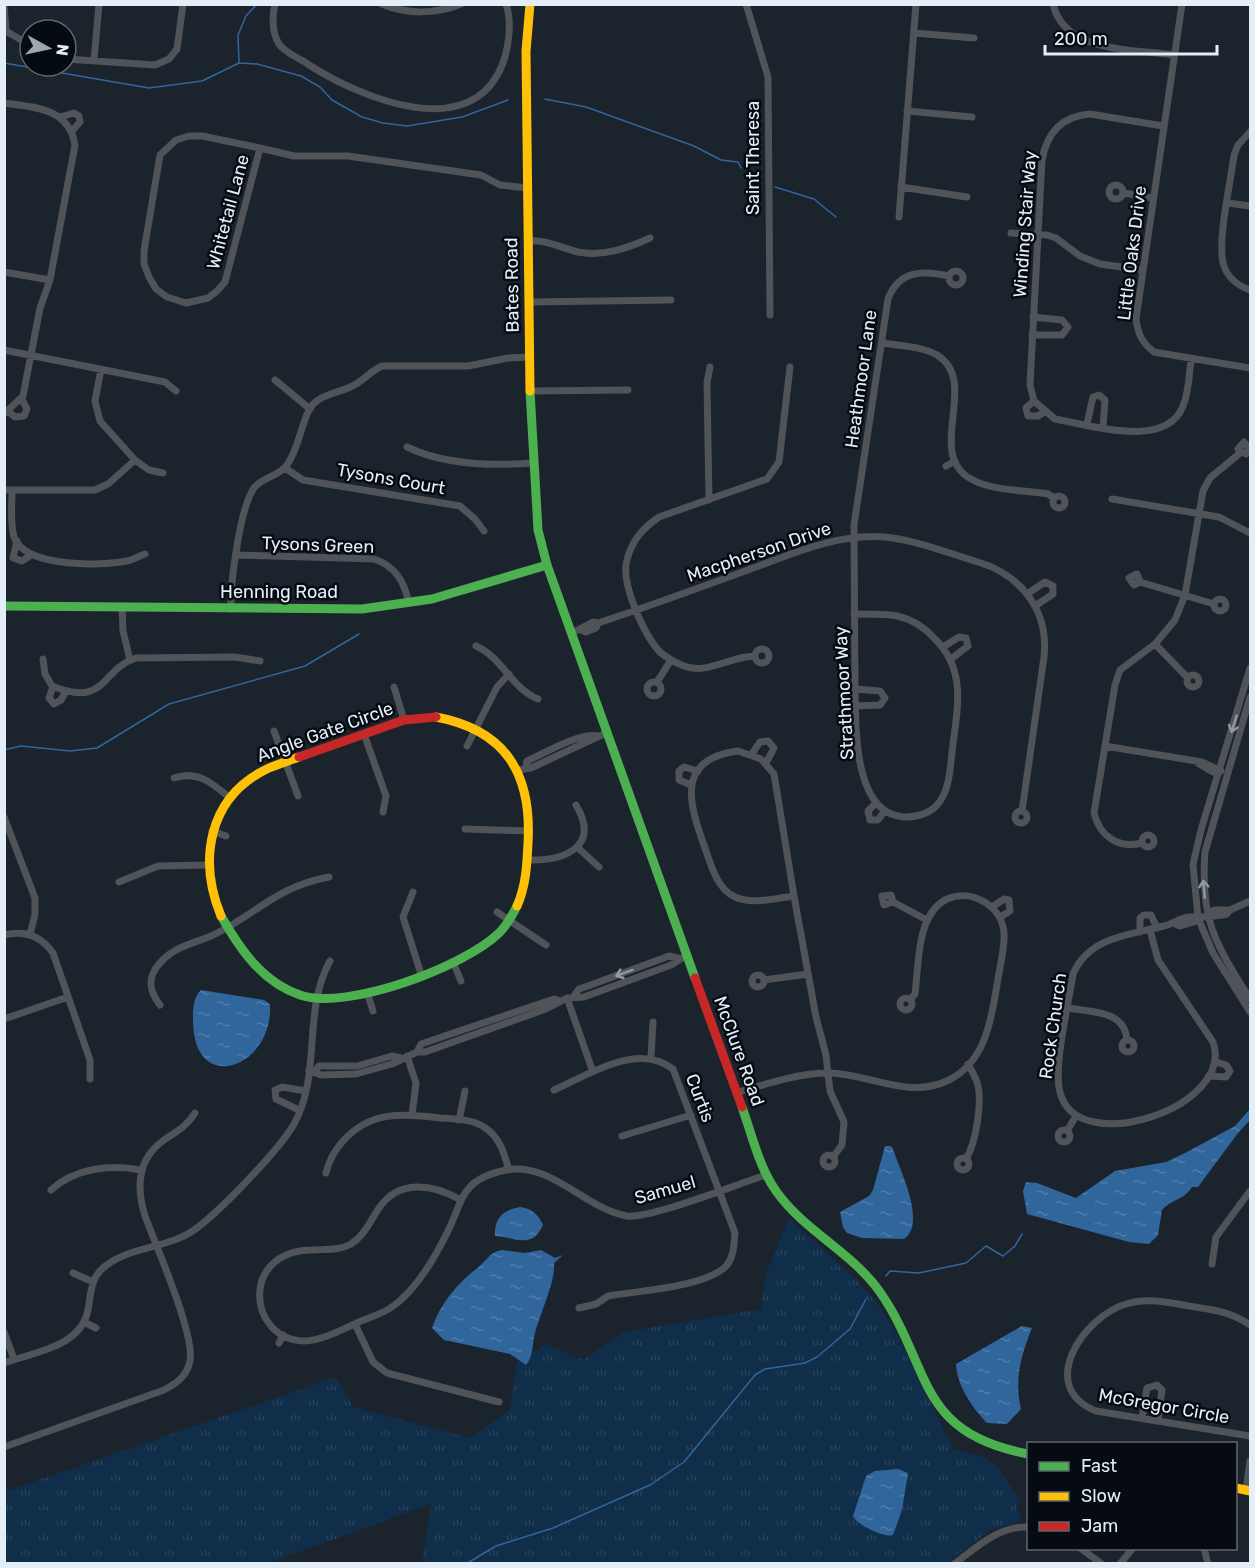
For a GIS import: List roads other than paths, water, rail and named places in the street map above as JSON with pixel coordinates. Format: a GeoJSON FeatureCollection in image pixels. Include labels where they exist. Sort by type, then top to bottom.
{"type":"FeatureCollection","features":[{"type":"Feature","properties":{"kind":"street"},"geometry":{"type":"LineString","coordinates":[[94,60],[99,4]]}},
{"type":"Feature","properties":{"kind":"street"},"geometry":{"type":"LineString","coordinates":[[78,59],[148,65],[170,59],[181,39],[183,4]]}},
{"type":"Feature","properties":{"kind":"street"},"geometry":{"type":"LineString","coordinates":[[275,4],[274,30],[280,46],[292,56],[330,78],[396,104],[436,109],[456,107],[472,101],[487,90],[499,73],[505,56],[508,35],[506,4]]}},
{"type":"Feature","properties":{"kind":"street"},"geometry":{"type":"LineString","coordinates":[[382,4],[414,12],[439,11],[461,4]]}},
{"type":"Feature","properties":{"kind":"street","name":"Bates Road"},"geometry":{"type":"LineString","coordinates":[[530,4],[526,29],[530,391],[538,530],[547,565]]}},
{"type":"Feature","properties":{"kind":"street","name":"Saint Theresa"},"geometry":{"type":"LineString","coordinates":[[746,4],[768,77],[770,315]]}},
{"type":"Feature","properties":{"kind":"street"},"geometry":{"type":"LineString","coordinates":[[899,217],[916,4]]}},
{"type":"Feature","properties":{"kind":"street"},"geometry":{"type":"LineString","coordinates":[[1053,4],[1059,21],[1076,37],[1098,44],[1173,55]]}},
{"type":"Feature","properties":{"kind":"street","name":"Little Oaks Drive"},"geometry":{"type":"LineString","coordinates":[[1182,4],[1136,319],[1143,342],[1154,352],[1191,360],[1251,368]]}},
{"type":"Feature","properties":{"kind":"street"},"geometry":{"type":"LineString","coordinates":[[4,5],[5,30],[18,38]]}},
{"type":"Feature","properties":{"kind":"street"},"geometry":{"type":"LineString","coordinates":[[914,33],[974,38]]}},
{"type":"Feature","properties":{"kind":"street"},"geometry":{"type":"LineString","coordinates":[[4,103],[48,109],[60,117],[71,132],[74,155],[50,280],[40,308],[21,398],[7,413],[15,417],[24,416],[27,409],[21,398]]}},
{"type":"Feature","properties":{"kind":"street"},"geometry":{"type":"LineString","coordinates":[[907,111],[972,117]]}},
{"type":"Feature","properties":{"kind":"street"},"geometry":{"type":"LineString","coordinates":[[60,117],[74,113],[79,116],[80,122],[71,132]]}},
{"type":"Feature","properties":{"kind":"street","name":"Winding Stair Way"},"geometry":{"type":"LineString","coordinates":[[1163,126],[1090,114],[1071,117],[1052,132],[1044,150],[1030,385],[1034,401],[1054,419],[1152,432],[1173,422],[1184,405],[1191,360]]}},
{"type":"Feature","properties":{"kind":"street"},"geometry":{"type":"LineString","coordinates":[[1251,132],[1238,145],[1234,155],[1221,248],[1223,264],[1231,279],[1251,290]]}},
{"type":"Feature","properties":{"kind":"street","name":"Whitetail Lane"},"geometry":{"type":"LineString","coordinates":[[260,148],[225,282],[208,298],[195,302],[186,303],[167,297],[156,289],[144,264],[160,155],[176,140],[189,136],[212,137],[260,148],[294,156],[348,156],[481,176],[500,185],[528,188]]}},
{"type":"Feature","properties":{"kind":"street"},"geometry":{"type":"LineString","coordinates":[[901,188],[967,197]]}},
{"type":"Feature","properties":{"kind":"street"},"geometry":{"type":"LineString","coordinates":[[1124,193],[1153,198]]}},
{"type":"Feature","properties":{"kind":"street"},"geometry":{"type":"LineString","coordinates":[[1228,203],[1251,206]]}},
{"type":"Feature","properties":{"kind":"street"},"geometry":{"type":"LineString","coordinates":[[1011,233],[1038,234],[1056,238],[1080,256],[1100,264],[1143,270]]}},
{"type":"Feature","properties":{"kind":"street"},"geometry":{"type":"LineString","coordinates":[[528,241],[537,240],[580,253],[624,249],[650,238]]}},
{"type":"Feature","properties":{"kind":"street"},"geometry":{"type":"LineString","coordinates":[[4,272],[50,280]]}},
{"type":"Feature","properties":{"kind":"street","name":"Heathmoor Lane"},"geometry":{"type":"LineString","coordinates":[[854,537],[858,491],[883,343],[888,299],[896,283],[910,274],[930,272],[949,276]]}},
{"type":"Feature","properties":{"kind":"street"},"geometry":{"type":"LineString","coordinates":[[529,302],[671,300]]}},
{"type":"Feature","properties":{"kind":"street"},"geometry":{"type":"LineString","coordinates":[[1032,335],[1062,335],[1068,327],[1062,320],[1033,317]]}},
{"type":"Feature","properties":{"kind":"street"},"geometry":{"type":"LineString","coordinates":[[883,343],[934,354],[949,368],[955,388],[951,447],[959,470],[973,480],[1048,494],[1054,498]]}},
{"type":"Feature","properties":{"kind":"street"},"geometry":{"type":"LineString","coordinates":[[4,350],[165,382],[176,391]]}},
{"type":"Feature","properties":{"kind":"street"},"geometry":{"type":"LineString","coordinates":[[231,609],[230,591],[248,499],[262,480],[285,468],[296,450],[310,409],[323,396],[356,384],[370,372],[382,366],[468,366],[508,358],[530,357]]}},
{"type":"Feature","properties":{"kind":"street"},"geometry":{"type":"LineString","coordinates":[[709,500],[707,383],[710,367]]}},
{"type":"Feature","properties":{"kind":"street"},"geometry":{"type":"LineString","coordinates":[[755,656],[743,656],[704,668],[690,668],[671,660],[650,639],[625,577],[626,561],[635,540],[644,527],[659,517],[767,478],[775,470],[780,455],[790,367]]}},
{"type":"Feature","properties":{"kind":"street"},"geometry":{"type":"LineString","coordinates":[[101,369],[95,400],[100,421],[135,460],[149,470],[163,473]]}},
{"type":"Feature","properties":{"kind":"street"},"geometry":{"type":"LineString","coordinates":[[275,380],[310,409]]}},
{"type":"Feature","properties":{"kind":"street"},"geometry":{"type":"LineString","coordinates":[[530,391],[628,390]]}},
{"type":"Feature","properties":{"kind":"street"},"geometry":{"type":"LineString","coordinates":[[1087,424],[1091,400],[1100,394],[1105,400],[1103,427]]}},
{"type":"Feature","properties":{"kind":"street","name":"Winding Stair Way"},"geometry":{"type":"LineString","coordinates":[[1034,401],[1026,408],[1029,416],[1038,416],[1044,412]]}},
{"type":"Feature","properties":{"kind":"street"},"geometry":{"type":"LineString","coordinates":[[1142,843],[1127,846],[1111,840],[1096,821],[1094,809],[1118,674],[1125,664],[1155,644],[1175,620],[1185,595],[1206,484],[1240,453],[1239,447],[1243,443],[1248,444],[1251,449]]}},
{"type":"Feature","properties":{"kind":"street"},"geometry":{"type":"LineString","coordinates":[[407,447],[432,456],[487,464],[533,463]]}},
{"type":"Feature","properties":{"kind":"street"},"geometry":{"type":"LineString","coordinates":[[32,555],[22,561],[13,558],[17,542],[8,490],[95,490],[108,484],[135,460]]}},
{"type":"Feature","properties":{"kind":"street"},"geometry":{"type":"LineString","coordinates":[[946,466],[955,461]]}},
{"type":"Feature","properties":{"kind":"street","name":"Tysons Court"},"geometry":{"type":"LineString","coordinates":[[285,468],[303,480],[460,506],[475,519],[484,531]]}},
{"type":"Feature","properties":{"kind":"street"},"geometry":{"type":"LineString","coordinates":[[1112,499],[1199,512],[1233,523],[1251,533]]}},
{"type":"Feature","properties":{"kind":"street","name":"Macpherson Drive"},"geometry":{"type":"LineString","coordinates":[[577,631],[586,632],[596,628],[598,623],[824,543],[854,537],[885,537],[909,541],[996,568],[1018,582],[1035,606],[1043,625],[1045,646],[1022,811]]}},
{"type":"Feature","properties":{"kind":"street","name":"Strathmoor Way"},"geometry":{"type":"LineString","coordinates":[[854,537],[855,689],[863,772],[868,791],[875,804],[884,812],[895,816],[919,816],[938,804],[947,786],[959,703],[958,681],[951,659],[944,647],[923,627],[911,620],[892,615],[855,614]]}},
{"type":"Feature","properties":{"kind":"street"},"geometry":{"type":"LineString","coordinates":[[17,542],[32,555],[48,561],[128,561],[144,554]]}},
{"type":"Feature","properties":{"kind":"street","name":"Tysons Green"},"geometry":{"type":"LineString","coordinates":[[237,555],[374,559],[391,566],[403,584],[409,603]]}},
{"type":"Feature","properties":{"kind":"street","name":"Henning Road"},"geometry":{"type":"LineString","coordinates":[[4,606],[362,609],[409,603],[480,587],[547,565]]}},
{"type":"Feature","properties":{"kind":"street","name":"McClure Road"},"geometry":{"type":"LineString","coordinates":[[547,565],[577,631],[608,732],[683,956],[766,1175],[786,1203],[878,1290],[896,1317],[933,1396],[956,1425],[982,1441],[1027,1453]]}},
{"type":"Feature","properties":{"kind":"street"},"geometry":{"type":"LineString","coordinates":[[1027,594],[1046,582],[1053,586],[1053,594],[1035,606]]}},
{"type":"Feature","properties":{"kind":"street"},"geometry":{"type":"LineString","coordinates":[[1140,582],[1214,604]]}},
{"type":"Feature","properties":{"kind":"street"},"geometry":{"type":"LineString","coordinates":[[122,608],[123,631],[130,660]]}},
{"type":"Feature","properties":{"kind":"street"},"geometry":{"type":"LineString","coordinates":[[944,647],[959,637],[968,642],[966,650],[951,659]]}},
{"type":"Feature","properties":{"kind":"street"},"geometry":{"type":"LineString","coordinates":[[1155,644],[1188,678]]}},
{"type":"Feature","properties":{"kind":"street"},"geometry":{"type":"LineString","coordinates":[[476,646],[495,656],[521,690],[538,699]]}},
{"type":"Feature","properties":{"kind":"street"},"geometry":{"type":"LineString","coordinates":[[43,658],[45,674],[53,687],[79,693],[101,687],[130,660],[147,657],[213,657],[260,661]]}},
{"type":"Feature","properties":{"kind":"street"},"geometry":{"type":"LineString","coordinates":[[657,682],[671,660]]}},
{"type":"Feature","properties":{"kind":"street"},"geometry":{"type":"LineString","coordinates":[[1251,668],[1195,851],[1194,887],[1197,918],[1213,953],[1251,1012]]}},
{"type":"Feature","properties":{"kind":"street"},"geometry":{"type":"LineString","coordinates":[[467,746],[497,687],[509,674]]}},
{"type":"Feature","properties":{"kind":"street"},"geometry":{"type":"LineString","coordinates":[[53,687],[49,698],[54,704],[61,700],[66,691]]}},
{"type":"Feature","properties":{"kind":"street"},"geometry":{"type":"LineString","coordinates":[[394,687],[404,720]]}},
{"type":"Feature","properties":{"kind":"street"},"geometry":{"type":"LineString","coordinates":[[855,689],[880,691],[885,698],[880,705],[856,706]]}},
{"type":"Feature","properties":{"kind":"street"},"geometry":{"type":"LineString","coordinates":[[1251,698],[1205,852],[1203,877],[1208,915],[1219,949],[1251,999]]}},
{"type":"Feature","properties":{"kind":"street","name":"Angle Gate Circle"},"geometry":{"type":"LineString","coordinates":[[448,718],[476,728],[522,768],[527,794],[529,831],[525,885],[510,920],[488,943],[453,962],[367,992],[334,1000],[317,999],[288,991],[272,982],[250,962],[226,926],[212,899],[206,865],[212,831],[230,798],[250,779],[285,762],[404,720],[448,718]]}},
{"type":"Feature","properties":{"kind":"street"},"geometry":{"type":"LineString","coordinates":[[274,731],[298,796]]}},
{"type":"Feature","properties":{"kind":"street"},"geometry":{"type":"LineString","coordinates":[[522,768],[531,768],[608,732]]}},
{"type":"Feature","properties":{"kind":"street"},"geometry":{"type":"LineString","coordinates":[[364,734],[386,796],[383,812]]}},
{"type":"Feature","properties":{"kind":"street"},"geometry":{"type":"LineString","coordinates":[[752,755],[760,742],[768,741],[774,748],[766,764]]}},
{"type":"Feature","properties":{"kind":"street"},"geometry":{"type":"LineString","coordinates":[[1105,746],[1168,755],[1196,762],[1213,772],[1219,770],[1228,774]]}},
{"type":"Feature","properties":{"kind":"street"},"geometry":{"type":"LineString","coordinates":[[794,896],[750,901],[735,898],[723,889],[710,861],[692,809],[691,785],[698,771],[720,753],[738,751],[752,755],[766,764],[774,774],[808,974],[826,1055],[827,1073],[845,1130],[842,1145],[833,1156]]}},
{"type":"Feature","properties":{"kind":"street"},"geometry":{"type":"LineString","coordinates":[[691,785],[679,780],[679,771],[684,767],[698,771]]}},
{"type":"Feature","properties":{"kind":"street"},"geometry":{"type":"LineString","coordinates":[[174,778],[187,774],[202,777],[230,798]]}},
{"type":"Feature","properties":{"kind":"street","name":"Strathmoor Way"},"geometry":{"type":"LineString","coordinates":[[875,804],[868,811],[870,820],[878,820],[884,812]]}},
{"type":"Feature","properties":{"kind":"street"},"geometry":{"type":"LineString","coordinates":[[528,860],[562,857],[577,847],[586,829],[585,820],[576,805]]}},
{"type":"Feature","properties":{"kind":"street"},"geometry":{"type":"LineString","coordinates":[[4,817],[34,898],[35,915],[30,934]]}},
{"type":"Feature","properties":{"kind":"street"},"geometry":{"type":"LineString","coordinates":[[465,829],[529,831]]}},
{"type":"Feature","properties":{"kind":"street"},"geometry":{"type":"LineString","coordinates":[[212,831],[226,836]]}},
{"type":"Feature","properties":{"kind":"street"},"geometry":{"type":"LineString","coordinates":[[577,847],[599,867]]}},
{"type":"Feature","properties":{"kind":"street"},"geometry":{"type":"LineString","coordinates":[[119,882],[158,866],[206,865]]}},
{"type":"Feature","properties":{"kind":"street"},"geometry":{"type":"LineString","coordinates":[[159,1005],[150,988],[155,970],[168,954],[226,926],[295,885],[329,877]]}},
{"type":"Feature","properties":{"kind":"street"},"geometry":{"type":"LineString","coordinates":[[413,892],[403,917],[421,974]]}},
{"type":"Feature","properties":{"kind":"street"},"geometry":{"type":"LineString","coordinates":[[736,1093],[777,1081],[827,1073],[862,1077],[904,1088],[920,1088],[951,1079],[968,1064],[985,1041],[991,1024],[1004,933],[1000,917],[992,907],[976,897],[949,898],[936,906],[927,920],[915,994],[910,1000]]}},
{"type":"Feature","properties":{"kind":"street"},"geometry":{"type":"LineString","coordinates":[[992,907],[1004,899],[1009,900],[1010,911],[1000,917]]}},
{"type":"Feature","properties":{"kind":"street","name":"Rock Church"},"geometry":{"type":"LineString","coordinates":[[1076,1116],[1063,1101],[1058,1080],[1073,974],[1078,963],[1090,950],[1104,941],[1174,924],[1179,926],[1208,915],[1215,917],[1227,914],[1230,910],[1251,900]]}},
{"type":"Feature","properties":{"kind":"street"},"geometry":{"type":"LineString","coordinates":[[893,902],[927,920]]}},
{"type":"Feature","properties":{"kind":"street"},"geometry":{"type":"LineString","coordinates":[[498,912],[546,945]]}},
{"type":"Feature","properties":{"kind":"street"},"geometry":{"type":"LineString","coordinates":[[1067,1131],[1076,1116],[1101,1124],[1153,1118],[1195,1092],[1211,1076],[1216,1062],[1214,1042],[1158,960],[1151,915],[1144,915],[1140,918],[1140,932]]}},
{"type":"Feature","properties":{"kind":"street"},"geometry":{"type":"LineString","coordinates":[[4,935],[30,934],[47,945],[53,953],[90,1060],[90,1079]]}},
{"type":"Feature","properties":{"kind":"street"},"geometry":{"type":"LineString","coordinates":[[312,1070],[321,1075],[356,1074],[392,1064],[417,1052],[425,1052],[546,1009],[579,989],[669,956],[683,956]]}},
{"type":"Feature","properties":{"kind":"street"},"geometry":{"type":"LineString","coordinates":[[4,1363],[58,1345],[70,1338],[84,1322],[93,1282],[101,1269],[114,1260],[190,1233],[274,1152],[294,1124],[306,1091],[312,1070],[321,976],[330,961]]}},
{"type":"Feature","properties":{"kind":"street"},"geometry":{"type":"LineString","coordinates":[[453,962],[461,981]]}},
{"type":"Feature","properties":{"kind":"street"},"geometry":{"type":"LineString","coordinates":[[146,965],[155,970]]}},
{"type":"Feature","properties":{"kind":"street"},"geometry":{"type":"LineString","coordinates":[[764,980],[808,974]]}},
{"type":"Feature","properties":{"kind":"street"},"geometry":{"type":"LineString","coordinates":[[367,992],[373,1011]]}},
{"type":"Feature","properties":{"kind":"street"},"geometry":{"type":"LineString","coordinates":[[4,1019],[68,997]]}},
{"type":"Feature","properties":{"kind":"street"},"geometry":{"type":"LineString","coordinates":[[567,998],[594,1072]]}},
{"type":"Feature","properties":{"kind":"street"},"geometry":{"type":"LineString","coordinates":[[1068,1008],[1115,1017],[1123,1025],[1127,1040]]}},
{"type":"Feature","properties":{"kind":"street"},"geometry":{"type":"LineString","coordinates":[[554,1090],[623,1061],[651,1057],[653,1023]]}},
{"type":"Feature","properties":{"kind":"street"},"geometry":{"type":"LineString","coordinates":[[404,1057],[416,1083],[412,1115]]}},
{"type":"Feature","properties":{"kind":"street","name":"Curtis"},"geometry":{"type":"LineString","coordinates":[[579,1308],[596,1304],[608,1296],[696,1281],[726,1266],[733,1251],[735,1233],[673,1069],[651,1057]]}},
{"type":"Feature","properties":{"kind":"street"},"geometry":{"type":"LineString","coordinates":[[1211,1076],[1222,1078],[1228,1075],[1226,1065],[1216,1062]]}},
{"type":"Feature","properties":{"kind":"street"},"geometry":{"type":"LineString","coordinates":[[966,1159],[973,1149],[978,1122],[978,1084],[968,1064]]}},
{"type":"Feature","properties":{"kind":"street"},"geometry":{"type":"LineString","coordinates":[[299,1110],[276,1099],[275,1090],[282,1087],[306,1091]]}},
{"type":"Feature","properties":{"kind":"street"},"geometry":{"type":"LineString","coordinates":[[459,1120],[465,1091]]}},
{"type":"Feature","properties":{"kind":"street"},"geometry":{"type":"LineString","coordinates":[[4,1447],[164,1390],[177,1383],[187,1370],[191,1350],[189,1337],[139,1196],[141,1170],[156,1147],[182,1130],[195,1113]]}},
{"type":"Feature","properties":{"kind":"street"},"geometry":{"type":"LineString","coordinates":[[326,1173],[329,1160],[359,1125],[375,1118],[394,1114],[476,1123],[494,1136],[503,1149],[508,1170],[480,1179],[459,1199],[447,1234],[418,1279],[392,1307],[355,1324],[307,1340],[283,1335],[272,1327],[263,1314],[260,1301],[259,1290],[265,1271],[274,1260],[292,1250],[333,1250],[351,1244],[366,1230],[384,1201],[401,1190],[428,1186],[459,1199]]}},
{"type":"Feature","properties":{"kind":"street"},"geometry":{"type":"LineString","coordinates":[[622,1136],[691,1115]]}},
{"type":"Feature","properties":{"kind":"street"},"geometry":{"type":"LineString","coordinates":[[51,1190],[63,1180],[97,1168],[122,1167],[141,1170]]}},
{"type":"Feature","properties":{"kind":"street","name":"Samuel"},"geometry":{"type":"LineString","coordinates":[[508,1170],[539,1173],[605,1209],[628,1216],[660,1211],[766,1175]]}},
{"type":"Feature","properties":{"kind":"street"},"geometry":{"type":"LineString","coordinates":[[1212,1264],[1216,1237],[1251,1191]]}},
{"type":"Feature","properties":{"kind":"street"},"geometry":{"type":"LineString","coordinates":[[73,1273],[93,1282]]}},
{"type":"Feature","properties":{"kind":"street","name":"McGregor Circle"},"geometry":{"type":"LineString","coordinates":[[1251,1325],[1228,1313],[1147,1300],[1128,1303],[1099,1318],[1086,1330],[1069,1361],[1068,1371],[1072,1392],[1086,1407],[1096,1411],[1251,1436]]}},
{"type":"Feature","properties":{"kind":"street"},"geometry":{"type":"LineString","coordinates":[[84,1322],[96,1328]]}},
{"type":"Feature","properties":{"kind":"street"},"geometry":{"type":"LineString","coordinates":[[355,1324],[373,1362],[387,1373],[499,1402]]}},
{"type":"Feature","properties":{"kind":"street"},"geometry":{"type":"LineString","coordinates":[[4,1332],[14,1359]]}},
{"type":"Feature","properties":{"kind":"street"},"geometry":{"type":"LineString","coordinates":[[279,1343],[283,1335]]}},
{"type":"Feature","properties":{"kind":"street"},"geometry":{"type":"LineString","coordinates":[[187,1370],[196,1374]]}},
{"type":"Feature","properties":{"kind":"street"},"geometry":{"type":"LineString","coordinates":[[1142,1418],[1148,1388],[1157,1384],[1162,1390],[1158,1420]]}},
{"type":"Feature","properties":{"kind":"street"},"geometry":{"type":"LineString","coordinates":[[1248,1490],[1251,1461]]}},
{"type":"Feature","properties":{"kind":"street"},"geometry":{"type":"LineString","coordinates":[[954,1563],[998,1533],[1015,1527],[1027,1527]]}},
{"type":"Feature","properties":{"kind":"street"},"geometry":{"type":"LineString","coordinates":[[1083,1550],[1102,1563]]}},
{"type":"Feature","properties":{"kind":"street"},"geometry":{"type":"LineString","coordinates":[[1120,1563],[1131,1550]]}},
{"type":"Feature","properties":{"kind":"water"},"geometry":{"type":"Polygon","coordinates":[[[201,990],[264,1000],[270,1004],[268,1026],[260,1044],[247,1057],[233,1065],[218,1066],[206,1059],[196,1044],[193,1008],[201,990]]]}},
{"type":"Feature","properties":{"kind":"water"},"geometry":{"type":"Polygon","coordinates":[[[1250,1109],[1250,1120],[1198,1187],[1192,1187],[1185,1195],[1162,1210],[1158,1235],[1149,1244],[1129,1242],[1027,1214],[1023,1191],[1026,1182],[1037,1183],[1076,1198],[1115,1171],[1166,1162],[1185,1153],[1235,1126],[1250,1109]]]}},
{"type":"Feature","properties":{"kind":"water"},"geometry":{"type":"Polygon","coordinates":[[[885,1146],[891,1146],[893,1149],[910,1196],[913,1221],[910,1231],[904,1239],[862,1238],[847,1233],[843,1227],[840,1212],[869,1196],[873,1190],[885,1146]]]}},
{"type":"Feature","properties":{"kind":"water"},"geometry":{"type":"Polygon","coordinates":[[[520,1207],[531,1210],[539,1218],[543,1225],[538,1233],[527,1240],[495,1236],[500,1216],[508,1210],[520,1207]]]}},
{"type":"Feature","properties":{"kind":"water"},"geometry":{"type":"Polygon","coordinates":[[[502,1250],[525,1253],[541,1250],[555,1258],[563,1255],[554,1263],[550,1288],[526,1365],[510,1354],[444,1340],[432,1328],[444,1303],[462,1281],[491,1255],[502,1250]]]}},
{"type":"Feature","properties":{"kind":"water"},"geometry":{"type":"Polygon","coordinates":[[[1022,1326],[1032,1328],[1020,1368],[1018,1388],[1021,1409],[1007,1424],[987,1423],[966,1396],[959,1380],[956,1364],[1022,1326]]]}},
{"type":"Feature","properties":{"kind":"water"},"geometry":{"type":"Polygon","coordinates":[[[898,1469],[908,1473],[902,1510],[893,1535],[884,1535],[865,1527],[853,1516],[866,1476],[875,1471],[898,1469]]]}},
{"type":"Feature","properties":{"kind":"waterway"},"geometry":{"type":"LineString","coordinates":[[239,62],[238,35],[246,16],[257,4]]}},
{"type":"Feature","properties":{"kind":"waterway"},"geometry":{"type":"LineString","coordinates":[[4,63],[149,88],[202,81],[239,63],[257,64],[301,76],[320,87],[332,100],[362,117],[407,126],[462,117],[508,100]]}},
{"type":"Feature","properties":{"kind":"waterway"},"geometry":{"type":"LineString","coordinates":[[545,99],[586,107],[694,146],[721,160],[738,162],[741,168]]}},
{"type":"Feature","properties":{"kind":"waterway"},"geometry":{"type":"LineString","coordinates":[[775,187],[814,199],[836,217]]}},
{"type":"Feature","properties":{"kind":"waterway"},"geometry":{"type":"LineString","coordinates":[[4,750],[21,746],[70,751],[97,748],[169,704],[305,666],[359,634]]}},
{"type":"Feature","properties":{"kind":"waterway"},"geometry":{"type":"LineString","coordinates":[[886,1276],[890,1271],[919,1273],[966,1263],[986,1246],[1003,1256],[1015,1246],[1022,1234]]}},
{"type":"Feature","properties":{"kind":"waterway"},"geometry":{"type":"LineString","coordinates":[[466,1564],[496,1546],[553,1528],[650,1485],[684,1462],[755,1375],[765,1369],[805,1363],[817,1357],[850,1329],[866,1299]]}}]}
